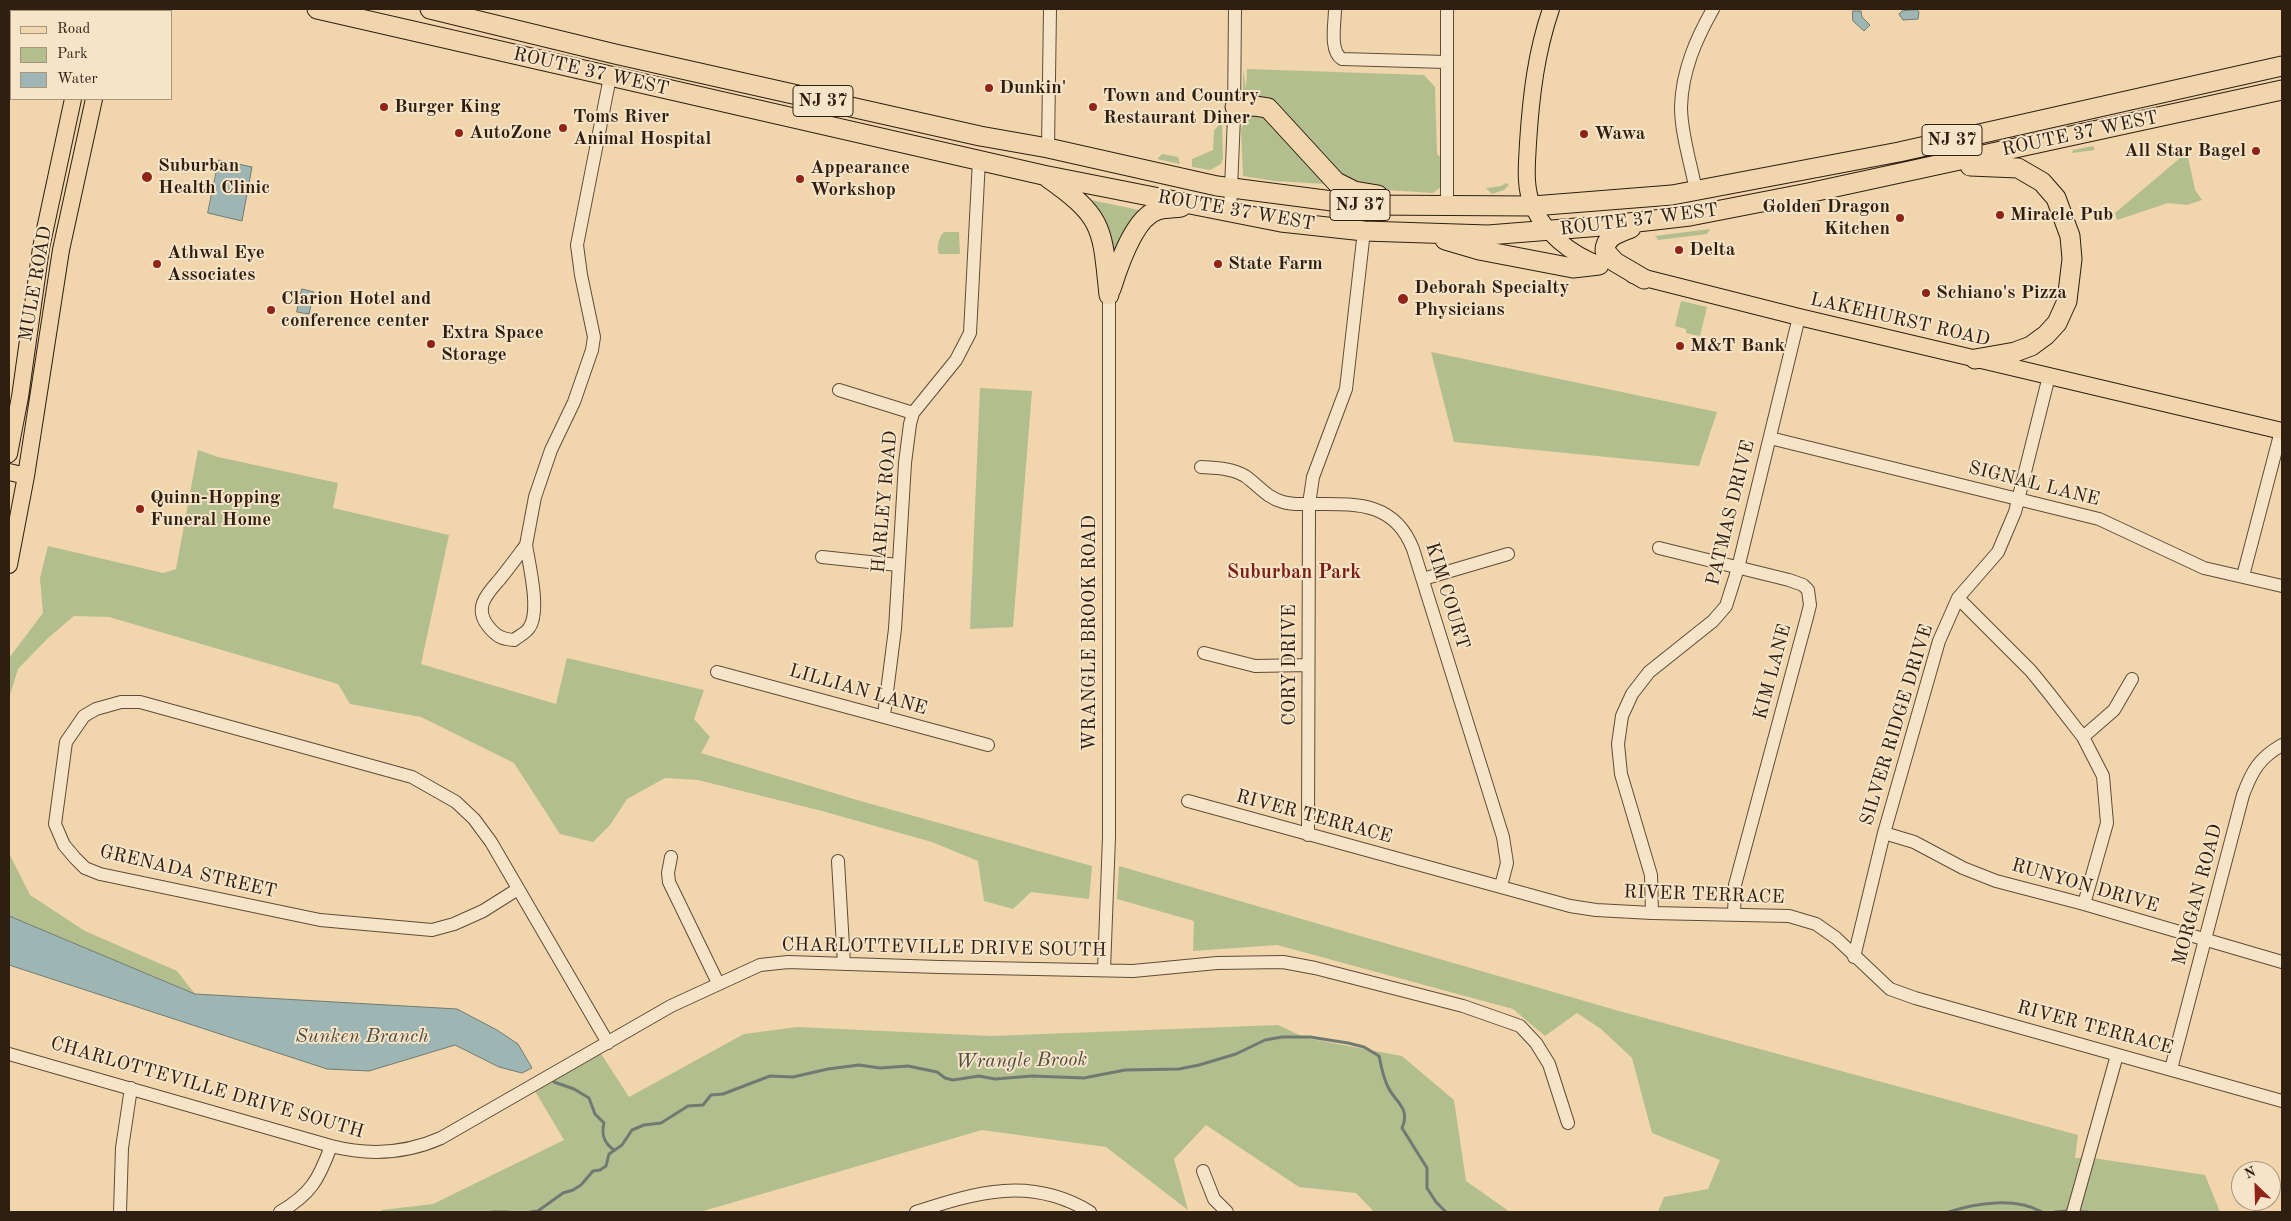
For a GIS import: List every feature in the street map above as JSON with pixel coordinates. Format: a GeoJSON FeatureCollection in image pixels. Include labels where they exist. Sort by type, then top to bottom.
{"type":"FeatureCollection","features":[{"type":"Feature","properties":{"kind":"highway","name":"ROUTE 37 WEST"},"geometry":{"type":"LineString","coordinates":[[316,9],[1043,175],[1280,222],[1364,231],[1488,235],[1648,221],[1759,203],[2282,90]]}},
{"type":"Feature","properties":{"kind":"highway","name":"ROUTE 37 WEST"},"geometry":{"type":"LineString","coordinates":[[430,9],[463,13],[614,54],[980,136],[1048,148],[1232,188],[1363,205],[1442,207],[1533,206],[1605,202],[1696,191],[1899,152],[2282,66]]}},
{"type":"Feature","properties":{"kind":"highway"},"geometry":{"type":"LineString","coordinates":[[1235,107],[1255,106],[1268,108],[1320,167],[1343,187],[1362,193],[1398,197],[1442,207]]}},
{"type":"Feature","properties":{"kind":"highway"},"geometry":{"type":"LineString","coordinates":[[1924,168],[1990,165],[2018,168],[2042,182],[2056,198],[2070,236],[2072,259],[2067,301],[2057,323],[2046,335],[2031,346],[2015,352],[1975,359]]}},
{"type":"Feature","properties":{"kind":"highway"},"geometry":{"type":"LineString","coordinates":[[1043,175],[1074,196],[1087,208],[1096,222],[1104,244],[1109,295]]}},
{"type":"Feature","properties":{"kind":"highway"},"geometry":{"type":"LineString","coordinates":[[1109,295],[1130,240],[1149,214],[1158,210],[1195,206]]}},
{"type":"Feature","properties":{"kind":"highway"},"geometry":{"type":"LineString","coordinates":[[1644,279],[1615,262],[1605,251],[1605,244],[1614,235],[1648,221]]}},
{"type":"Feature","properties":{"kind":"highway"},"geometry":{"type":"LineString","coordinates":[[1422,233],[1479,250],[1573,268],[1598,265]]}},
{"type":"Feature","properties":{"kind":"main road","name":"LAKEHURST ROAD"},"geometry":{"type":"LineString","coordinates":[[1551,9],[1540,42],[1531,95],[1527,185],[1533,206],[1548,230],[1559,242],[1582,258],[1644,279],[2282,431]]}},
{"type":"Feature","properties":{"kind":"main road","name":"MULE ROAD"},"geometry":{"type":"LineString","coordinates":[[9,454],[20,397],[37,274],[50,202],[73,100]]}},
{"type":"Feature","properties":{"kind":"main road","name":"MULE ROAD"},"geometry":{"type":"LineString","coordinates":[[9,565],[26,476],[57,277],[94,100]]}},
{"type":"Feature","properties":{"kind":"main road"},"geometry":{"type":"LineString","coordinates":[[50,202],[71,205]]}},
{"type":"Feature","properties":{"kind":"main road"},"geometry":{"type":"LineString","coordinates":[[37,274],[57,277]]}},
{"type":"Feature","properties":{"kind":"main road"},"geometry":{"type":"LineString","coordinates":[[9,472],[26,476]]}},
{"type":"Feature","properties":{"kind":"street"},"geometry":{"type":"LineString","coordinates":[[1048,148],[1050,9]]}},
{"type":"Feature","properties":{"kind":"street"},"geometry":{"type":"LineString","coordinates":[[1230,212],[1235,107],[1235,9]]}},
{"type":"Feature","properties":{"kind":"street"},"geometry":{"type":"LineString","coordinates":[[1334,9],[1334,48],[1337,56],[1342,60],[1446,62]]}},
{"type":"Feature","properties":{"kind":"street"},"geometry":{"type":"LineString","coordinates":[[1442,207],[1447,9]]}},
{"type":"Feature","properties":{"kind":"street"},"geometry":{"type":"LineString","coordinates":[[1696,191],[1681,108],[1697,38],[1714,9]]}},
{"type":"Feature","properties":{"kind":"street"},"geometry":{"type":"LineString","coordinates":[[526,545],[487,594],[482,607],[484,622],[493,633],[502,639],[514,640],[528,629],[531,624],[534,604],[526,545],[535,497],[548,460],[574,402],[592,350],[594,337],[581,275],[577,245],[610,77]]}},
{"type":"Feature","properties":{"kind":"street","name":"HARLEY ROAD"},"geometry":{"type":"LineString","coordinates":[[884,715],[895,629],[905,463],[910,424],[913,413],[956,360],[970,334],[978,160]]}},
{"type":"Feature","properties":{"kind":"street","name":"CORY DRIVE"},"geometry":{"type":"LineString","coordinates":[[1308,836],[1309,504],[1313,477],[1329,441],[1346,389],[1364,231]]}},
{"type":"Feature","properties":{"kind":"street","name":"WRANGLE BROOK ROAD"},"geometry":{"type":"LineString","coordinates":[[1104,970],[1109,837],[1109,295]]}},
{"type":"Feature","properties":{"kind":"street","name":"PATMAS DRIVE"},"geometry":{"type":"LineString","coordinates":[[1652,913],[1651,875],[1621,774],[1618,744],[1622,716],[1632,694],[1649,672],[1713,621],[1726,606],[1738,568],[1798,317]]}},
{"type":"Feature","properties":{"kind":"street","name":"SILVER RIDGE DRIVE"},"geometry":{"type":"LineString","coordinates":[[1854,957],[1884,833],[1939,641],[1958,598],[1998,552],[2015,512],[2049,376]]}},
{"type":"Feature","properties":{"kind":"street"},"geometry":{"type":"LineString","coordinates":[[839,390],[913,413]]}},
{"type":"Feature","properties":{"kind":"street"},"geometry":{"type":"LineString","coordinates":[[2243,576],[2282,431]]}},
{"type":"Feature","properties":{"kind":"street","name":"SIGNAL LANE"},"geometry":{"type":"LineString","coordinates":[[1770,438],[2099,518],[2204,568],[2282,586]]}},
{"type":"Feature","properties":{"kind":"street","name":"KIM COURT"},"geometry":{"type":"LineString","coordinates":[[1201,467],[1231,470],[1239,473],[1278,500],[1293,504],[1361,504],[1375,508],[1400,525],[1408,538],[1423,579],[1503,837],[1507,863],[1501,886]]}},
{"type":"Feature","properties":{"kind":"street","name":"KIM LANE"},"geometry":{"type":"LineString","coordinates":[[1659,548],[1803,585],[1808,590],[1810,605],[1735,885],[1734,915]]}},
{"type":"Feature","properties":{"kind":"street"},"geometry":{"type":"LineString","coordinates":[[1423,579],[1508,554]]}},
{"type":"Feature","properties":{"kind":"street"},"geometry":{"type":"LineString","coordinates":[[822,558],[898,565]]}},
{"type":"Feature","properties":{"kind":"street"},"geometry":{"type":"LineString","coordinates":[[1958,598],[2031,672],[2083,737],[2103,776],[2107,823],[2084,904]]}},
{"type":"Feature","properties":{"kind":"street"},"geometry":{"type":"LineString","coordinates":[[1204,654],[1255,666],[1308,665]]}},
{"type":"Feature","properties":{"kind":"street","name":"LILLIAN LANE"},"geometry":{"type":"LineString","coordinates":[[717,672],[884,715],[988,745]]}},
{"type":"Feature","properties":{"kind":"street"},"geometry":{"type":"LineString","coordinates":[[2083,737],[2114,710],[2132,679]]}},
{"type":"Feature","properties":{"kind":"street","name":"GRENADA STREET"},"geometry":{"type":"LineString","coordinates":[[518,889],[483,912],[454,924],[432,930],[320,920],[100,874],[85,868],[75,858],[64,845],[55,824],[66,742],[84,716],[96,709],[121,702],[140,702],[412,778],[456,802],[474,819],[491,842],[608,1043]]}},
{"type":"Feature","properties":{"kind":"street","name":"MORGAN ROAD"},"geometry":{"type":"LineString","coordinates":[[2171,1069],[2251,773],[2269,752],[2282,745]]}},
{"type":"Feature","properties":{"kind":"street","name":"RIVER TERRACE"},"geometry":{"type":"LineString","coordinates":[[1188,801],[1308,836],[1501,886],[1570,906],[1596,910],[1652,913],[1789,916],[1816,924],[1836,938],[1890,989],[1915,998],[2282,1101]]}},
{"type":"Feature","properties":{"kind":"street","name":"RUNYON DRIVE"},"geometry":{"type":"LineString","coordinates":[[1884,833],[1914,842],[1963,868],[1996,881],[2084,904],[2282,962]]}},
{"type":"Feature","properties":{"kind":"street"},"geometry":{"type":"LineString","coordinates":[[671,857],[668,873],[669,882],[718,983]]}},
{"type":"Feature","properties":{"kind":"street"},"geometry":{"type":"LineString","coordinates":[[838,861],[844,964]]}},
{"type":"Feature","properties":{"kind":"street","name":"CHARLOTTEVILLE DRIVE SOUTH"},"geometry":{"type":"LineString","coordinates":[[9,1054],[331,1146],[353,1151],[378,1153],[423,1146],[450,1133],[671,1006],[760,965],[788,962],[1133,970],[1217,963],[1283,962],[1315,968],[1454,1004],[1514,1022],[1536,1043],[1549,1064],[1568,1122]]}},
{"type":"Feature","properties":{"kind":"street"},"geometry":{"type":"LineString","coordinates":[[2072,1212],[2117,1055]]}},
{"type":"Feature","properties":{"kind":"street"},"geometry":{"type":"LineString","coordinates":[[120,1212],[122,1148],[131,1088]]}},
{"type":"Feature","properties":{"kind":"street"},"geometry":{"type":"LineString","coordinates":[[280,1212],[302,1199],[316,1183],[331,1146]]}},
{"type":"Feature","properties":{"kind":"street"},"geometry":{"type":"LineString","coordinates":[[1202,1171],[1214,1199],[1227,1212]]}},
{"type":"Feature","properties":{"kind":"street"},"geometry":{"type":"LineString","coordinates":[[916,1212],[970,1195],[1009,1190],[1042,1192],[1074,1203],[1090,1212]]}},
{"type":"Feature","properties":{"kind":"green space"},"geometry":{"type":"Polygon","coordinates":[[[1243,69],[1246,89],[1247,69],[1424,75],[1435,87],[1437,154],[1441,158],[1441,187],[1433,193],[1371,189],[1345,180],[1248,98],[1243,90],[1243,69]]]}},
{"type":"Feature","properties":{"kind":"green space"},"geometry":{"type":"Polygon","coordinates":[[[1260,112],[1325,181],[1325,184],[1275,181],[1243,176],[1241,129],[1247,116],[1260,112]]]}},
{"type":"Feature","properties":{"kind":"green space"},"geometry":{"type":"Polygon","coordinates":[[[1222,122],[1223,158],[1221,164],[1210,170],[1192,167],[1192,159],[1213,150],[1214,130],[1222,122]]]}},
{"type":"Feature","properties":{"kind":"green space"},"geometry":{"type":"Polygon","coordinates":[[[2093,146],[2095,150],[2072,153],[2073,150],[2093,146]]]}},
{"type":"Feature","properties":{"kind":"green space"},"geometry":{"type":"Polygon","coordinates":[[[1162,154],[1178,157],[1180,164],[1157,159],[1162,154]]]}},
{"type":"Feature","properties":{"kind":"green space"},"geometry":{"type":"Polygon","coordinates":[[[2188,157],[2195,190],[2202,200],[2187,205],[2168,203],[2117,220],[2115,213],[2180,158],[2188,157]]]}},
{"type":"Feature","properties":{"kind":"green space"},"geometry":{"type":"Polygon","coordinates":[[[1506,183],[1509,185],[1504,190],[1492,194],[1486,188],[1501,186],[1506,183]]]}},
{"type":"Feature","properties":{"kind":"green space"},"geometry":{"type":"Polygon","coordinates":[[[1091,200],[1139,210],[1113,255],[1099,212],[1091,200]]]}},
{"type":"Feature","properties":{"kind":"green space"},"geometry":{"type":"Polygon","coordinates":[[[1710,229],[1707,234],[1658,240],[1655,236],[1710,229]]]}},
{"type":"Feature","properties":{"kind":"green space"},"geometry":{"type":"Polygon","coordinates":[[[944,232],[959,232],[960,254],[939,254],[938,242],[944,232]]]}},
{"type":"Feature","properties":{"kind":"green space"},"geometry":{"type":"Polygon","coordinates":[[[1681,301],[1707,307],[1700,336],[1686,333],[1686,329],[1675,326],[1681,301]]]}},
{"type":"Feature","properties":{"kind":"green space"},"geometry":{"type":"Polygon","coordinates":[[[1431,352],[1717,412],[1699,466],[1454,442],[1431,352]]]}},
{"type":"Feature","properties":{"kind":"green space"},"geometry":{"type":"Polygon","coordinates":[[[980,388],[1032,391],[1013,627],[970,629],[980,388]]]}},
{"type":"Feature","properties":{"kind":"green space"},"geometry":{"type":"Polygon","coordinates":[[[198,450],[218,457],[338,483],[333,508],[449,535],[421,664],[556,704],[567,658],[704,690],[694,719],[710,737],[701,753],[857,800],[1092,866],[1089,899],[1031,892],[1013,909],[984,901],[978,861],[932,842],[822,811],[698,780],[665,778],[627,799],[610,825],[593,842],[560,834],[514,763],[421,717],[350,704],[338,684],[109,617],[74,616],[48,638],[18,669],[9,698],[9,658],[43,613],[40,578],[48,546],[163,573],[176,569],[198,450]]]}},
{"type":"Feature","properties":{"kind":"green space"},"geometry":{"type":"Polygon","coordinates":[[[9,853],[30,895],[85,931],[177,971],[195,994],[9,916],[9,853]]]}},
{"type":"Feature","properties":{"kind":"green space"},"geometry":{"type":"Polygon","coordinates":[[[1119,866],[1619,1011],[2078,1135],[2075,1158],[2093,1158],[2205,1175],[2220,1212],[1658,1212],[1664,1197],[1708,1189],[1720,1160],[1652,1133],[1632,1058],[1601,1029],[1577,1013],[1545,1036],[1513,1009],[1277,945],[1193,951],[1194,921],[1117,899],[1119,866]]]}},
{"type":"Feature","properties":{"kind":"green space"},"geometry":{"type":"Polygon","coordinates":[[[1278,1025],[1306,1038],[1402,1056],[1454,1100],[1466,1181],[1510,1212],[1374,1212],[1356,1193],[1299,1187],[1206,1125],[1174,1159],[1188,1210],[1106,1147],[982,1130],[700,1212],[379,1212],[382,1210],[433,1204],[564,1140],[532,1086],[598,1049],[629,1097],[744,1034],[797,1027],[991,1036],[1278,1025]]]}},
{"type":"Feature","properties":{"kind":"water"},"geometry":{"type":"Polygon","coordinates":[[[1917,10],[1919,12],[1918,19],[1903,20],[1899,14],[1902,11],[1917,10]]]}},
{"type":"Feature","properties":{"kind":"water"},"geometry":{"type":"Polygon","coordinates":[[[1853,11],[1861,11],[1862,17],[1870,25],[1864,31],[1853,21],[1853,11]]]}},
{"type":"Feature","properties":{"kind":"water"},"geometry":{"type":"Polygon","coordinates":[[[219,160],[252,167],[242,221],[208,213],[219,160]]]}},
{"type":"Feature","properties":{"kind":"water"},"geometry":{"type":"Polygon","coordinates":[[[302,289],[314,292],[309,314],[297,312],[302,289]]]}},
{"type":"Feature","properties":{"kind":"water","name":"Sunken Branch"},"geometry":{"type":"Polygon","coordinates":[[[9,916],[195,994],[457,1009],[497,1030],[518,1044],[532,1068],[522,1073],[499,1067],[455,1045],[369,1071],[327,1069],[9,965],[9,916]]]}},
{"type":"Feature","properties":{"kind":"waterway","name":"Wrangle Brook"},"geometry":{"type":"LineString","coordinates":[[530,1212],[538,1211],[563,1193],[573,1190],[581,1185],[593,1171],[600,1170],[606,1166],[609,1154],[622,1145],[632,1130],[644,1125],[661,1123],[688,1106],[703,1105],[711,1095],[723,1094],[770,1076],[793,1077],[828,1069],[859,1065],[880,1068],[908,1066],[937,1072],[945,1078],[953,1080],[979,1076],[995,1079],[1032,1076],[1084,1078],[1125,1070],[1179,1069],[1199,1065],[1236,1054],[1265,1040],[1282,1037],[1310,1037],[1348,1043],[1364,1047],[1379,1056],[1386,1083],[1405,1115],[1402,1128],[1427,1168],[1427,1188],[1436,1202],[1446,1212]]}},
{"type":"Feature","properties":{"kind":"waterway","name":"Sunken Branch"},"geometry":{"type":"LineString","coordinates":[[554,1082],[574,1089],[589,1098],[595,1114],[604,1123],[604,1138],[614,1150]]}},
{"type":"Feature","properties":{"kind":"waterway","name":"Wrangle Brook"},"geometry":{"type":"LineString","coordinates":[[1949,1212],[1971,1206],[1995,1203],[2020,1204],[2042,1212]]}},
{"type":"Feature","properties":{"kind":"waterway","name":"Wrangle Brook"},"geometry":{"type":"LineString","coordinates":[[2055,1212],[2067,1211]]}},
{"type":"Feature","properties":{"kind":"waterway","name":"Wrangle Brook"},"geometry":{"type":"LineString","coordinates":[[492,1212],[508,1212]]}},
{"type":"Feature","properties":{"kind":"waterway","name":"Wrangle Brook"},"geometry":{"type":"LineString","coordinates":[[2079,1212],[2088,1212]]}},
{"type":"Feature","properties":{"kind":"place","name":"Dunkin'"},"geometry":{"type":"Point","coordinates":[989,88]}},
{"type":"Feature","properties":{"kind":"place","name":"Burger King"},"geometry":{"type":"Point","coordinates":[384,107]}},
{"type":"Feature","properties":{"kind":"place","name":"Town and Country Restaurant Diner"},"geometry":{"type":"Point","coordinates":[1093,107]}},
{"type":"Feature","properties":{"kind":"place","name":"Toms River Animal Hospital"},"geometry":{"type":"Point","coordinates":[563,128]}},
{"type":"Feature","properties":{"kind":"place","name":"AutoZone"},"geometry":{"type":"Point","coordinates":[459,133]}},
{"type":"Feature","properties":{"kind":"place","name":"Wawa"},"geometry":{"type":"Point","coordinates":[1584,134]}},
{"type":"Feature","properties":{"kind":"place","name":"All Star Bagel"},"geometry":{"type":"Point","coordinates":[2256,151]}},
{"type":"Feature","properties":{"kind":"place","name":"Suburban Health Clinic"},"geometry":{"type":"Point","coordinates":[147,177]}},
{"type":"Feature","properties":{"kind":"place","name":"Appearance Workshop"},"geometry":{"type":"Point","coordinates":[800,179]}},
{"type":"Feature","properties":{"kind":"place","name":"Miracle Pub"},"geometry":{"type":"Point","coordinates":[2000,215]}},
{"type":"Feature","properties":{"kind":"place","name":"Golden Dragon Kitchen"},"geometry":{"type":"Point","coordinates":[1900,218]}},
{"type":"Feature","properties":{"kind":"place","name":"Delta"},"geometry":{"type":"Point","coordinates":[1679,250]}},
{"type":"Feature","properties":{"kind":"place","name":"Athwal Eye Associates"},"geometry":{"type":"Point","coordinates":[157,264]}},
{"type":"Feature","properties":{"kind":"place","name":"State Farm"},"geometry":{"type":"Point","coordinates":[1218,264]}},
{"type":"Feature","properties":{"kind":"place","name":"Schiano's Pizza"},"geometry":{"type":"Point","coordinates":[1926,293]}},
{"type":"Feature","properties":{"kind":"place","name":"Deborah Specialty Physicians"},"geometry":{"type":"Point","coordinates":[1403,299]}},
{"type":"Feature","properties":{"kind":"place","name":"Clarion Hotel and conference center"},"geometry":{"type":"Point","coordinates":[271,310]}},
{"type":"Feature","properties":{"kind":"place","name":"Extra Space Storage"},"geometry":{"type":"Point","coordinates":[431,344]}},
{"type":"Feature","properties":{"kind":"place","name":"M&T Bank"},"geometry":{"type":"Point","coordinates":[1680,346]}},
{"type":"Feature","properties":{"kind":"place","name":"Quinn-Hopping Funeral Home"},"geometry":{"type":"Point","coordinates":[140,509]}},
{"type":"Feature","properties":{"kind":"district","name":"Suburban Park"},"geometry":{"type":"Point","coordinates":[1294,573]}}]}
